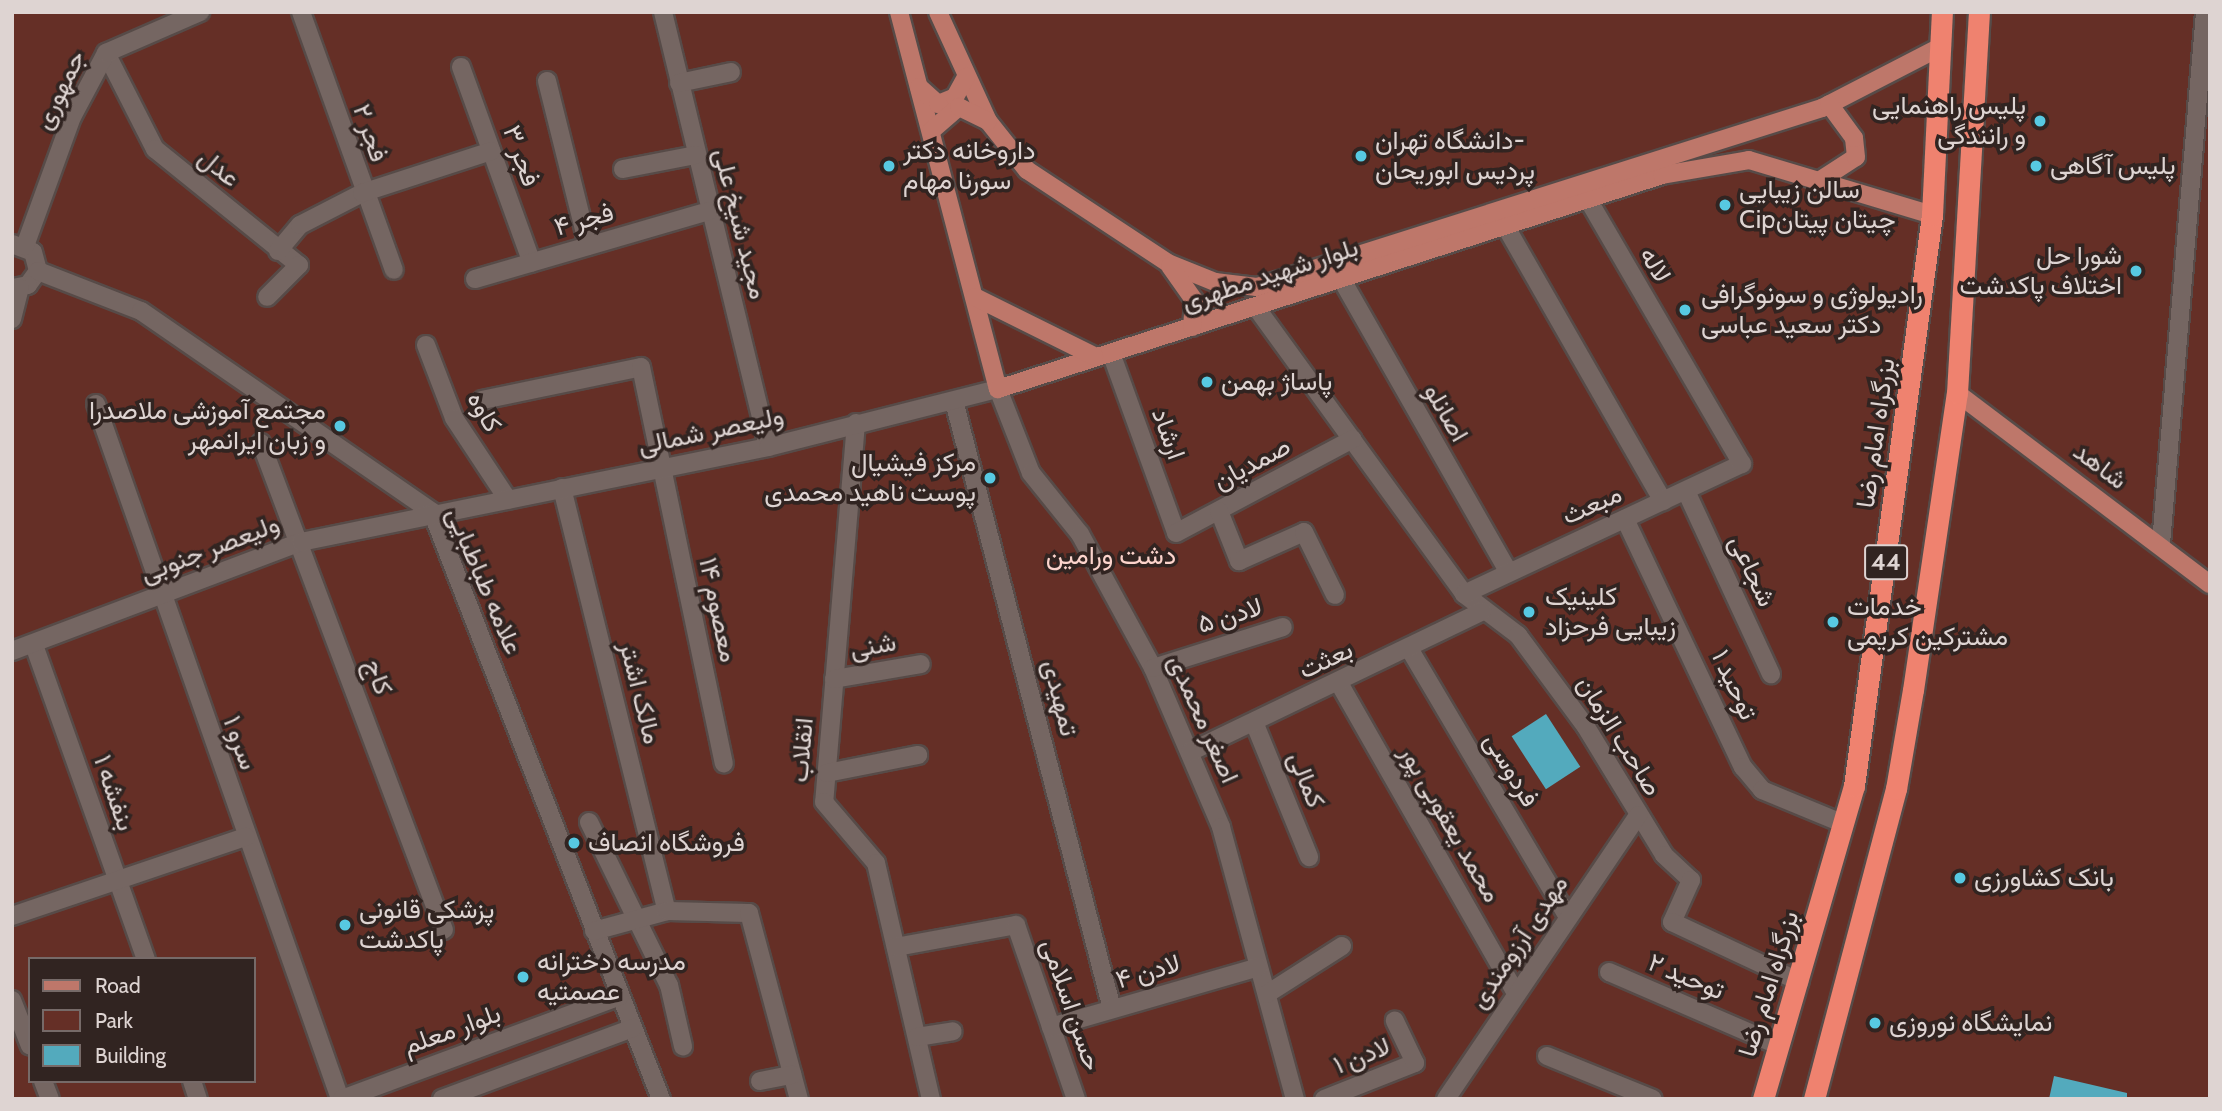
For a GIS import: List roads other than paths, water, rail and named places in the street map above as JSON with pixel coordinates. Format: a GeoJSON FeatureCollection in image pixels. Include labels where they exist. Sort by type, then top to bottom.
{"type":"FeatureCollection","features":[{"type":"Feature","properties":{"kind":"highway","name":"بزرگراه امام رضا"},"geometry":{"type":"LineString","coordinates":[[1763,1099],[1800,982],[1844,824],[1932,215],[1942,12]]}},
{"type":"Feature","properties":{"kind":"highway","name":"44"},"geometry":{"type":"LineString","coordinates":[[1814,1099],[1896,789],[1957,393],[1979,12]]}},
{"type":"Feature","properties":{"kind":"main road"},"geometry":{"type":"LineString","coordinates":[[899,12],[998,388]]}},
{"type":"Feature","properties":{"kind":"main road","name":"بلوار شهید مطهری"},"geometry":{"type":"LineString","coordinates":[[939,12],[988,121],[1027,170],[1168,263],[1215,282],[1257,287],[1829,104],[1940,47]]}},
{"type":"Feature","properties":{"kind":"main road"},"geometry":{"type":"LineString","coordinates":[[919,87],[938,104],[955,97],[966,77]]}},
{"type":"Feature","properties":{"kind":"main road"},"geometry":{"type":"LineString","coordinates":[[1822,179],[1856,158],[1854,138],[1829,104]]}},
{"type":"Feature","properties":{"kind":"main road"},"geometry":{"type":"LineString","coordinates":[[931,131],[959,107],[988,121]]}},
{"type":"Feature","properties":{"kind":"main road","name":"بلوار شهید مطهری"},"geometry":{"type":"LineString","coordinates":[[998,388],[1192,327],[1258,310],[1662,175],[1749,160],[1822,179],[1932,215]]}},
{"type":"Feature","properties":{"kind":"main road"},"geometry":{"type":"LineString","coordinates":[[1168,263],[1194,300],[1192,327]]}},
{"type":"Feature","properties":{"kind":"main road"},"geometry":{"type":"LineString","coordinates":[[975,297],[1102,354]]}},
{"type":"Feature","properties":{"kind":"main road","name":"شاهد"},"geometry":{"type":"LineString","coordinates":[[1957,393],[2161,544],[2210,584]]}},
{"type":"Feature","properties":{"kind":"street","name":"فجر ۲"},"geometry":{"type":"LineString","coordinates":[[301,12],[362,193],[394,270]]}},
{"type":"Feature","properties":{"kind":"street","name":"مجید شیخ علی"},"geometry":{"type":"LineString","coordinates":[[663,12],[768,447]]}},
{"type":"Feature","properties":{"kind":"street"},"geometry":{"type":"LineString","coordinates":[[2161,544],[2205,67],[2205,12]]}},
{"type":"Feature","properties":{"kind":"street","name":"جمهوری"},"geometry":{"type":"LineString","coordinates":[[19,245],[72,117],[106,53],[191,14]]}},
{"type":"Feature","properties":{"kind":"street","name":"عدل"},"geometry":{"type":"LineString","coordinates":[[106,53],[155,149],[278,251],[299,265],[268,297]]}},
{"type":"Feature","properties":{"kind":"street","name":"فجر ۳"},"geometry":{"type":"LineString","coordinates":[[461,67],[531,262]]}},
{"type":"Feature","properties":{"kind":"street"},"geometry":{"type":"LineString","coordinates":[[679,83],[730,72]]}},
{"type":"Feature","properties":{"kind":"street"},"geometry":{"type":"LineString","coordinates":[[547,81],[588,246]]}},
{"type":"Feature","properties":{"kind":"street"},"geometry":{"type":"LineString","coordinates":[[278,251],[300,225],[362,193],[491,150]]}},
{"type":"Feature","properties":{"kind":"street"},"geometry":{"type":"LineString","coordinates":[[623,169],[696,155]]}},
{"type":"Feature","properties":{"kind":"street","name":"لاله"},"geometry":{"type":"LineString","coordinates":[[1588,199],[1742,464]]}},
{"type":"Feature","properties":{"kind":"street","name":"فجر ۴"},"geometry":{"type":"LineString","coordinates":[[475,279],[709,211]]}},
{"type":"Feature","properties":{"kind":"street"},"geometry":{"type":"LineString","coordinates":[[1506,227],[1663,501]]}},
{"type":"Feature","properties":{"kind":"street"},"geometry":{"type":"LineString","coordinates":[[12,319],[16,288],[38,271],[19,245]]}},
{"type":"Feature","properties":{"kind":"street","name":"علامه طباطبایی"},"geometry":{"type":"LineString","coordinates":[[38,271],[141,311],[432,512],[661,1099]]}},
{"type":"Feature","properties":{"kind":"street","name":"اصانلو"},"geometry":{"type":"LineString","coordinates":[[1342,280],[1508,571]]}},
{"type":"Feature","properties":{"kind":"street","name":"صاحب الزمان"},"geometry":{"type":"LineString","coordinates":[[1258,310],[1464,594],[1518,635],[1586,727],[1664,855],[1691,880],[1672,922],[1800,982]]}},
{"type":"Feature","properties":{"kind":"street","name":"کاوه"},"geometry":{"type":"LineString","coordinates":[[426,345],[454,418],[508,500]]}},
{"type":"Feature","properties":{"kind":"street","name":"ارشاد"},"geometry":{"type":"LineString","coordinates":[[1102,354],[1176,533]]}},
{"type":"Feature","properties":{"kind":"street","name":"۱۴ معصوم"},"geometry":{"type":"LineString","coordinates":[[482,400],[640,367],[724,762]]}},
{"type":"Feature","properties":{"kind":"street","name":"ولیعصر شمالی"},"geometry":{"type":"LineString","coordinates":[[432,512],[508,500],[768,447],[998,388]]}},
{"type":"Feature","properties":{"kind":"street","name":"اصغر محمدی"},"geometry":{"type":"LineString","coordinates":[[998,388],[1031,473],[1080,534],[1153,668],[1190,752],[1221,827],[1295,1099]]}},
{"type":"Feature","properties":{"kind":"street","name":"تمهیدی"},"geometry":{"type":"LineString","coordinates":[[954,401],[1112,1009]]}},
{"type":"Feature","properties":{"kind":"street","name":"سرو ۱"},"geometry":{"type":"LineString","coordinates":[[96,404],[159,596],[341,1099]]}},
{"type":"Feature","properties":{"kind":"street","name":"انقلاب"},"geometry":{"type":"LineString","coordinates":[[856,424],[824,802],[876,863],[932,1099]]}},
{"type":"Feature","properties":{"kind":"street","name":"صمدیان"},"geometry":{"type":"LineString","coordinates":[[1176,533],[1353,439]]}},
{"type":"Feature","properties":{"kind":"street","name":"کاج"},"geometry":{"type":"LineString","coordinates":[[261,443],[301,542],[444,930]]}},
{"type":"Feature","properties":{"kind":"street","name":"مبعث"},"geometry":{"type":"LineString","coordinates":[[1464,594],[1508,571],[1742,464]]}},
{"type":"Feature","properties":{"kind":"street","name":"مالک اشتر"},"geometry":{"type":"LineString","coordinates":[[562,488],[667,911]]}},
{"type":"Feature","properties":{"kind":"street","name":"شجاعی"},"geometry":{"type":"LineString","coordinates":[[1686,491],[1771,674]]}},
{"type":"Feature","properties":{"kind":"street"},"geometry":{"type":"LineString","coordinates":[[1219,511],[1239,561],[1304,532],[1335,595]]}},
{"type":"Feature","properties":{"kind":"street","name":"ولیعصر جنوبی"},"geometry":{"type":"LineString","coordinates":[[12,651],[34,645],[301,542],[432,512]]}},
{"type":"Feature","properties":{"kind":"street","name":"توحید ۱"},"geometry":{"type":"LineString","coordinates":[[1625,519],[1743,767],[1762,790],[1844,824]]}},
{"type":"Feature","properties":{"kind":"street","name":"بعثت"},"geometry":{"type":"LineString","coordinates":[[1190,752],[1410,650],[1483,611]]}},
{"type":"Feature","properties":{"kind":"street","name":"لادن ۵"},"geometry":{"type":"LineString","coordinates":[[1153,668],[1283,627]]}},
{"type":"Feature","properties":{"kind":"street","name":"بنفشه ۱"},"geometry":{"type":"LineString","coordinates":[[34,645],[145,957]]}},
{"type":"Feature","properties":{"kind":"street","name":"فردوسی"},"geometry":{"type":"LineString","coordinates":[[1410,650],[1567,916]]}},
{"type":"Feature","properties":{"kind":"street","name":"شنی"},"geometry":{"type":"LineString","coordinates":[[834,679],[921,664]]}},
{"type":"Feature","properties":{"kind":"street","name":"محمد یعقوبی پور"},"geometry":{"type":"LineString","coordinates":[[1339,683],[1514,990]]}},
{"type":"Feature","properties":{"kind":"street","name":"کمالی"},"geometry":{"type":"LineString","coordinates":[[1254,722],[1309,857]]}},
{"type":"Feature","properties":{"kind":"street"},"geometry":{"type":"LineString","coordinates":[[827,773],[918,755]]}},
{"type":"Feature","properties":{"kind":"street","name":"مهدی آرزومندی"},"geometry":{"type":"LineString","coordinates":[[1446,1099],[1514,990],[1638,815]]}},
{"type":"Feature","properties":{"kind":"street"},"geometry":{"type":"LineString","coordinates":[[589,822],[634,920],[669,985],[683,1046]]}},
{"type":"Feature","properties":{"kind":"street"},"geometry":{"type":"LineString","coordinates":[[12,916],[246,837]]}},
{"type":"Feature","properties":{"kind":"street"},"geometry":{"type":"LineString","coordinates":[[594,931],[667,911],[749,913],[799,1099]]}},
{"type":"Feature","properties":{"kind":"street","name":"حسن اسلامی"},"geometry":{"type":"LineString","coordinates":[[896,947],[1016,925],[1076,1099]]}},
{"type":"Feature","properties":{"kind":"street"},"geometry":{"type":"LineString","coordinates":[[1267,994],[1342,946]]}},
{"type":"Feature","properties":{"kind":"street","name":"لادن ۴"},"geometry":{"type":"LineString","coordinates":[[1051,1027],[1259,967]]}},
{"type":"Feature","properties":{"kind":"street","name":"توحید ۲"},"geometry":{"type":"LineString","coordinates":[[1609,972],[1780,1046]]}},
{"type":"Feature","properties":{"kind":"street","name":"بلوار معلم"},"geometry":{"type":"LineString","coordinates":[[341,1099],[620,996]]}},
{"type":"Feature","properties":{"kind":"street"},"geometry":{"type":"LineString","coordinates":[[12,1000],[28,1041]]}},
{"type":"Feature","properties":{"kind":"street","name":"لادن ۱"},"geometry":{"type":"LineString","coordinates":[[1324,1099],[1415,1063],[1395,1021]]}},
{"type":"Feature","properties":{"kind":"street"},"geometry":{"type":"LineString","coordinates":[[442,1099],[634,1028]]}},
{"type":"Feature","properties":{"kind":"street"},"geometry":{"type":"LineString","coordinates":[[917,1037],[953,1031]]}},
{"type":"Feature","properties":{"kind":"street"},"geometry":{"type":"LineString","coordinates":[[1547,1056],[1653,1099]]}},
{"type":"Feature","properties":{"kind":"street"},"geometry":{"type":"LineString","coordinates":[[760,1081],[792,1074]]}},
{"type":"Feature","properties":{"kind":"place","name":"پلیس راهنمایی و رانندگی"},"geometry":{"type":"Point","coordinates":[2040,121]}},
{"type":"Feature","properties":{"kind":"place","name":"دانشگاه تهران- پردیس ابوریحان"},"geometry":{"type":"Point","coordinates":[1361,156]}},
{"type":"Feature","properties":{"kind":"place","name":"داروخانه دکتر سورنا مهام"},"geometry":{"type":"Point","coordinates":[889,166]}},
{"type":"Feature","properties":{"kind":"place","name":"پلیس آگاهی"},"geometry":{"type":"Point","coordinates":[2036,166]}},
{"type":"Feature","properties":{"kind":"place","name":"سالن زیبایی Cipچیتان پیتان"},"geometry":{"type":"Point","coordinates":[1725,205]}},
{"type":"Feature","properties":{"kind":"place","name":"شورا حل اختلاف پاکدشت"},"geometry":{"type":"Point","coordinates":[2136,271]}},
{"type":"Feature","properties":{"kind":"place","name":"رادیولوژی و سونوگرافی دکتر سعید عباسی"},"geometry":{"type":"Point","coordinates":[1685,310]}},
{"type":"Feature","properties":{"kind":"place","name":"پاساژ بهمن"},"geometry":{"type":"Point","coordinates":[1207,382]}},
{"type":"Feature","properties":{"kind":"place","name":"مجتمع آموزشی ملاصدرا و زبان ایرانمهر"},"geometry":{"type":"Point","coordinates":[340,426]}},
{"type":"Feature","properties":{"kind":"place","name":"مرکز فیشیال پوست ناهید محمدی"},"geometry":{"type":"Point","coordinates":[990,478]}},
{"type":"Feature","properties":{"kind":"place","name":"کلینیک زیبایی فرحزاد"},"geometry":{"type":"Point","coordinates":[1529,612]}},
{"type":"Feature","properties":{"kind":"place","name":"خدمات مشترکین کریمی"},"geometry":{"type":"Point","coordinates":[1833,622]}},
{"type":"Feature","properties":{"kind":"place","name":"فروشگاه انصاف"},"geometry":{"type":"Point","coordinates":[574,843]}},
{"type":"Feature","properties":{"kind":"place","name":"بانک کشاورزی"},"geometry":{"type":"Point","coordinates":[1960,878]}},
{"type":"Feature","properties":{"kind":"place","name":"پزشکی قانونی پاکدشت"},"geometry":{"type":"Point","coordinates":[345,925]}},
{"type":"Feature","properties":{"kind":"place","name":"مدرسه دخترانه عصمتیه"},"geometry":{"type":"Point","coordinates":[523,977]}},
{"type":"Feature","properties":{"kind":"place","name":"نمایشگاه نوروزی"},"geometry":{"type":"Point","coordinates":[1875,1023]}},
{"type":"Feature","properties":{"kind":"park label","name":"دشت ورامین"},"geometry":{"type":"Point","coordinates":[1111,556]}}]}
